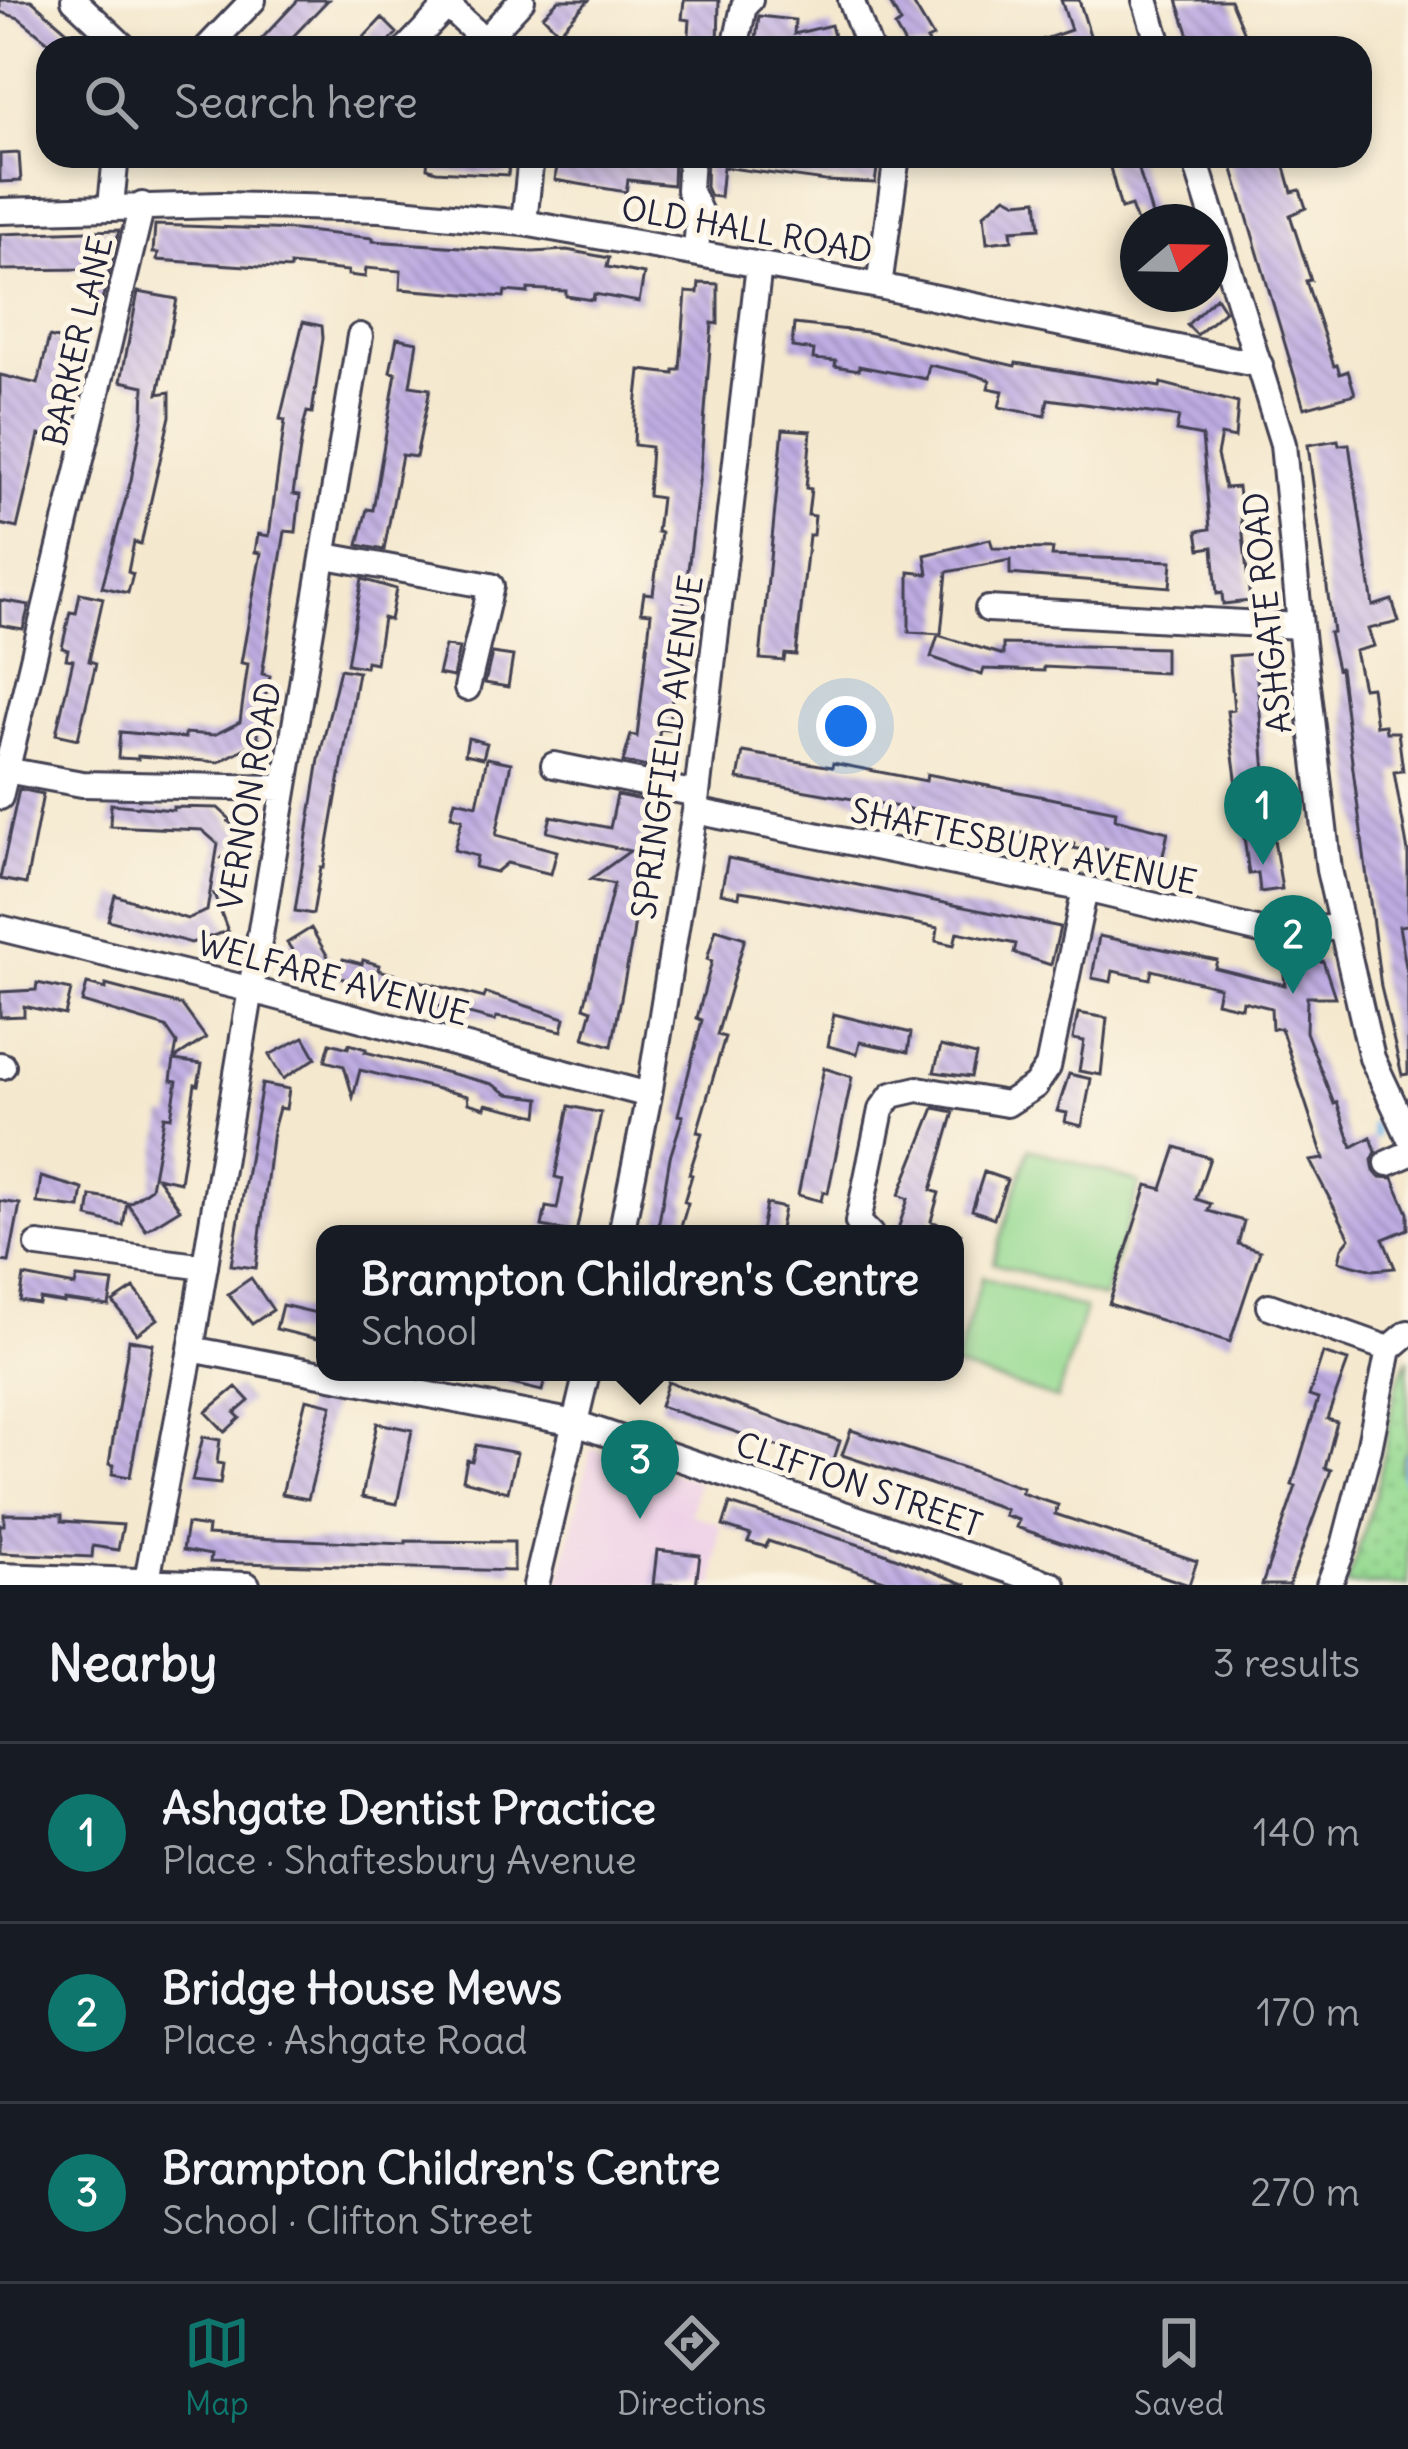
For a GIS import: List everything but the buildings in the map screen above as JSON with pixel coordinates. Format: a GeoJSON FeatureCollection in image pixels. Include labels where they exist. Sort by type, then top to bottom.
{"type":"FeatureCollection","features":[{"type":"Feature","properties":{"kind":"street"},"geometry":{"type":"LineString","coordinates":[[74,0],[112,36]]}},
{"type":"Feature","properties":{"kind":"street"},"geometry":{"type":"LineString","coordinates":[[218,36],[253,0]]}},
{"type":"Feature","properties":{"kind":"street"},"geometry":{"type":"LineString","coordinates":[[495,36],[521,0]]}},
{"type":"Feature","properties":{"kind":"street"},"geometry":{"type":"LineString","coordinates":[[738,36],[744,6],[750,0]]}},
{"type":"Feature","properties":{"kind":"street"},"geometry":{"type":"LineString","coordinates":[[851,0],[864,36]]}},
{"type":"Feature","properties":{"kind":"street"},"geometry":{"type":"LineString","coordinates":[[1145,0],[1156,36]]}},
{"type":"Feature","properties":{"kind":"street"},"geometry":{"type":"LineString","coordinates":[[417,36],[444,3],[480,36]]}},
{"type":"Feature","properties":{"kind":"street"},"geometry":{"type":"LineString","coordinates":[[111,205],[115,168]]}},
{"type":"Feature","properties":{"kind":"street"},"geometry":{"type":"LineString","coordinates":[[524,223],[530,168]]}},
{"type":"Feature","properties":{"kind":"street"},"geometry":{"type":"LineString","coordinates":[[690,168],[689,190],[699,211],[696,252]]}},
{"type":"Feature","properties":{"kind":"street"},"geometry":{"type":"LineString","coordinates":[[879,286],[895,168]]}},
{"type":"Feature","properties":{"kind":"street","name":"ASHGATE ROAD"},"geometry":{"type":"LineString","coordinates":[[1197,168],[1283,444],[1329,870],[1372,1058],[1408,1135]]}},
{"type":"Feature","properties":{"kind":"street","name":"OLD HALL ROAD"},"geometry":{"type":"LineString","coordinates":[[0,211],[111,205],[380,209],[524,223],[879,286],[1260,365]]}},
{"type":"Feature","properties":{"kind":"street","name":"BARKER LANE"},"geometry":{"type":"LineString","coordinates":[[0,796],[142,205]]}},
{"type":"Feature","properties":{"kind":"street","name":"SPRINGFIELD AVENUE"},"geometry":{"type":"LineString","coordinates":[[623,1225],[650,1095],[696,803],[759,265]]}},
{"type":"Feature","properties":{"kind":"street","name":"VERNON ROAD"},"geometry":{"type":"LineString","coordinates":[[146,1583],[191,1349],[360,337]]}},
{"type":"Feature","properties":{"kind":"street"},"geometry":{"type":"LineString","coordinates":[[326,556],[490,586],[467,688]]}},
{"type":"Feature","properties":{"kind":"street"},"geometry":{"type":"LineString","coordinates":[[988,609],[1300,626]]}},
{"type":"Feature","properties":{"kind":"street","name":"SHAFTESBURY AVENUE"},"geometry":{"type":"LineString","coordinates":[[554,765],[696,803],[1268,933],[1340,927]]}},
{"type":"Feature","properties":{"kind":"street"},"geometry":{"type":"LineString","coordinates":[[3,770],[82,784],[283,788]]}},
{"type":"Feature","properties":{"kind":"street"},"geometry":{"type":"LineString","coordinates":[[864,1225],[881,1110],[892,1095],[918,1088],[1007,1104],[1035,1086],[1048,1067],[1084,889]]}},
{"type":"Feature","properties":{"kind":"street","name":"WELFARE AVENUE"},"geometry":{"type":"LineString","coordinates":[[0,928],[650,1095]]}},
{"type":"Feature","properties":{"kind":"street"},"geometry":{"type":"LineString","coordinates":[[38,1245],[205,1267]]}},
{"type":"Feature","properties":{"kind":"street"},"geometry":{"type":"LineString","coordinates":[[1269,1306],[1310,1308],[1401,1331],[1344,1546],[1329,1585]]}},
{"type":"Feature","properties":{"kind":"street","name":"CLIFTON STREET"},"geometry":{"type":"LineString","coordinates":[[191,1349],[316,1373]]}},
{"type":"Feature","properties":{"kind":"street","name":"CLIFTON STREET"},"geometry":{"type":"LineString","coordinates":[[357,1381],[575,1423],[1053,1585]]}},
{"type":"Feature","properties":{"kind":"street"},"geometry":{"type":"LineString","coordinates":[[536,1585],[585,1381]]}},
{"type":"Feature","properties":{"kind":"street"},"geometry":{"type":"LineString","coordinates":[[0,1576],[248,1585]]}},
{"type":"Feature","properties":{"kind":"shaded area"},"geometry":{"type":"Polygon","coordinates":[[[591,1448],[698,1481],[691,1514],[720,1524],[715,1585],[559,1585],[591,1448]]]}},
{"type":"Feature","properties":{"kind":"green space"},"geometry":{"type":"Polygon","coordinates":[[[1029,1148],[1140,1183],[1104,1298],[993,1263],[1029,1148]]]}},
{"type":"Feature","properties":{"kind":"green space"},"geometry":{"type":"Polygon","coordinates":[[[982,1277],[1085,1309],[1057,1399],[964,1370],[964,1337],[982,1277]]]}},
{"type":"Feature","properties":{"kind":"green space"},"geometry":{"type":"Polygon","coordinates":[[[1408,1360],[1408,1448],[1401,1468],[1408,1489],[1408,1585],[1346,1585],[1376,1491],[1397,1384],[1408,1360]]]}},
{"type":"Feature","properties":{"kind":"waterway"},"geometry":{"type":"LineString","coordinates":[[1373,1125],[1375,1136]]}},
{"type":"Feature","properties":{"kind":"waterway"},"geometry":{"type":"LineString","coordinates":[[1408,1455],[1404,1477],[1408,1484]]}},
{"type":"Feature","properties":{"kind":"place","name":"Ashgate Dentist Practice"},"geometry":{"type":"Point","coordinates":[1263,865]}},
{"type":"Feature","properties":{"kind":"place","name":"Bridge House Mews"},"geometry":{"type":"Point","coordinates":[1293,994]}},
{"type":"Feature","properties":{"kind":"place","name":"Brampton Children's Centre"},"geometry":{"type":"Point","coordinates":[640,1519]}}]}
